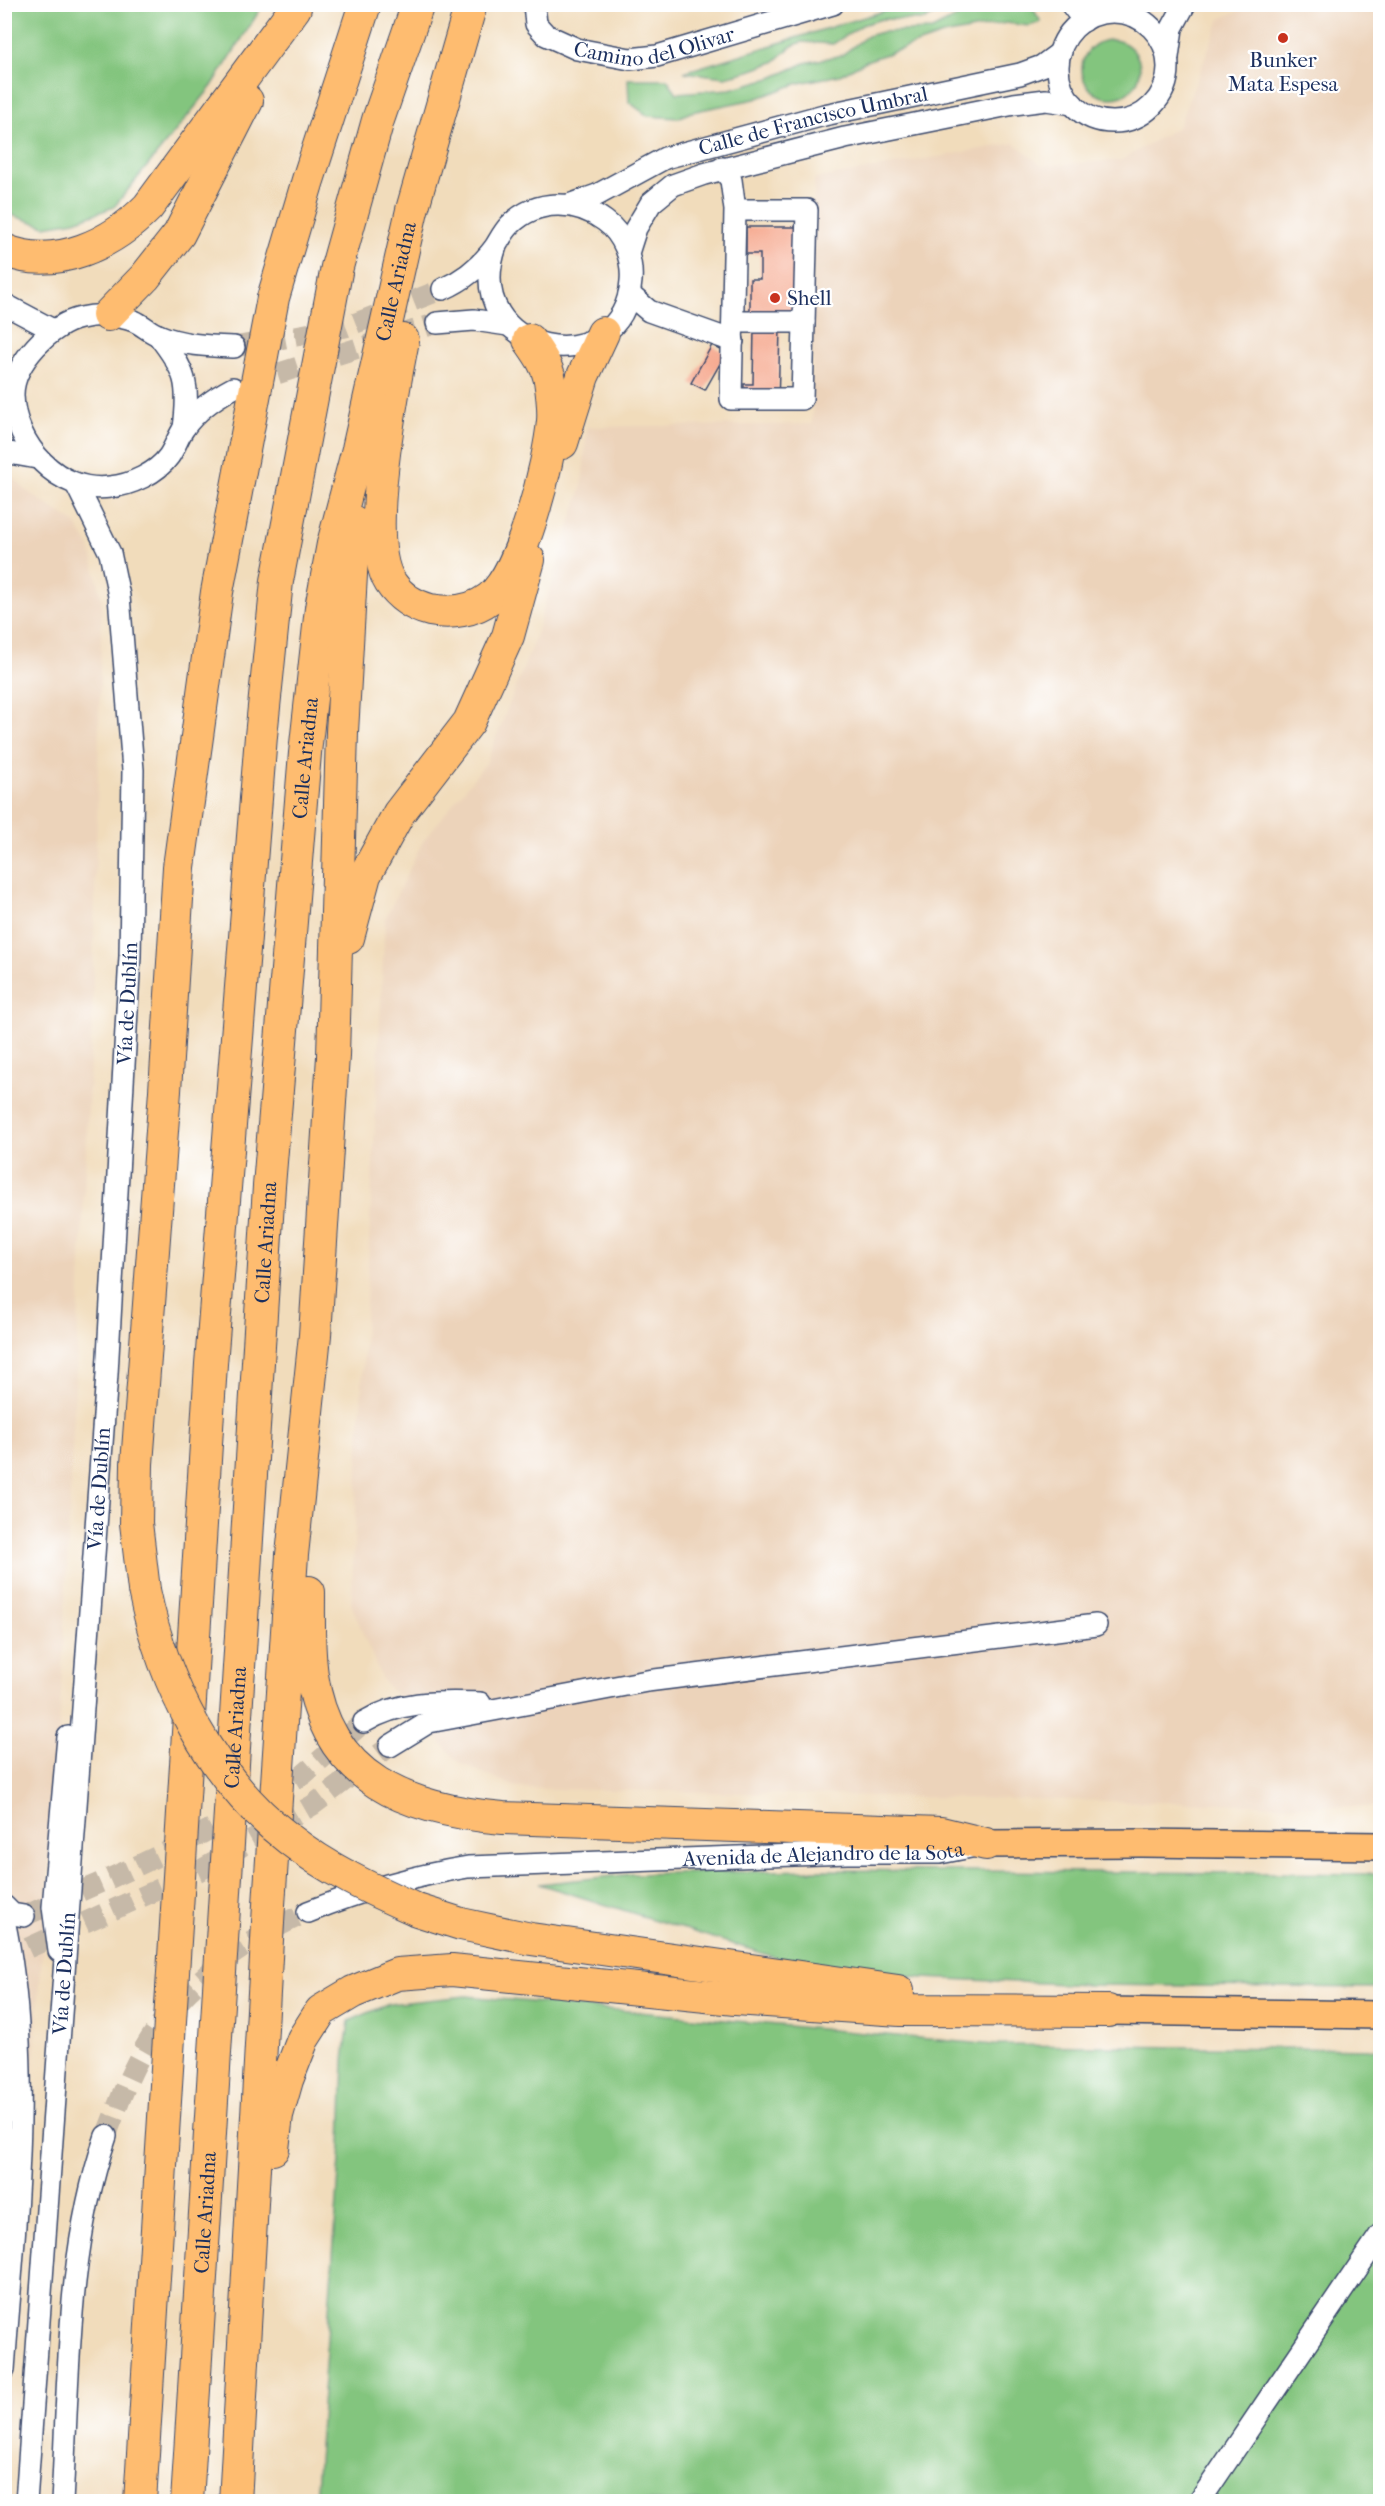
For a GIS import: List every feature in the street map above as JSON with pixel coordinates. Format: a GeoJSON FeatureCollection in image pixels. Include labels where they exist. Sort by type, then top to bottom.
{"type":"FeatureCollection","features":[{"type":"Feature","properties":{"kind":"highway"},"geometry":{"type":"LineString","coordinates":[[365,4],[311,169],[273,298],[217,592],[179,867],[137,1464],[136,1523],[144,1590],[152,1631],[181,1702],[205,1743],[239,1790],[288,1839],[314,1857],[372,1890],[417,1910],[461,1924],[531,1939],[655,1958],[916,1993],[1108,2011]]}},
{"type":"Feature","properties":{"kind":"highway","name":"Calle Ariadna"},"geometry":{"type":"LineString","coordinates":[[140,2502],[211,1364],[261,736],[277,581],[337,267],[378,120],[417,4]]}},
{"type":"Feature","properties":{"kind":"highway"},"geometry":{"type":"LineString","coordinates":[[472,4],[424,233],[382,463],[380,549],[385,569],[390,582],[403,597],[418,606],[452,612],[475,607],[491,597],[502,585],[522,546],[549,451],[554,419],[546,366],[519,333]]}},
{"type":"Feature","properties":{"kind":"highway","name":"Calle Ariadna"},"geometry":{"type":"LineString","coordinates":[[187,2502],[267,1210],[304,753],[321,608],[333,544],[358,449],[412,210],[472,4]]}},
{"type":"Feature","properties":{"kind":"highway"},"geometry":{"type":"LineString","coordinates":[[4,250],[40,256],[62,255],[106,242],[129,227],[148,207],[180,165],[296,6]]}},
{"type":"Feature","properties":{"kind":"highway"},"geometry":{"type":"LineString","coordinates":[[108,315],[145,277],[179,234],[296,6]]}},
{"type":"Feature","properties":{"kind":"highway"},"geometry":{"type":"LineString","coordinates":[[334,1016],[350,930],[365,876],[399,813],[469,722],[508,636],[568,421],[583,376],[603,333]]}},
{"type":"Feature","properties":{"kind":"highway"},"geometry":{"type":"LineString","coordinates":[[235,2502],[269,1905],[292,1555],[315,1335],[334,1016],[342,732],[358,449]]}},
{"type":"Feature","properties":{"kind":"highway"},"geometry":{"type":"LineString","coordinates":[[315,1335],[317,1446],[309,1584],[312,1676],[329,1731],[346,1757],[370,1778],[419,1803],[460,1814],[917,1831],[941,1833],[986,1844]]}},
{"type":"Feature","properties":{"kind":"highway"},"geometry":{"type":"LineString","coordinates":[[239,2438],[257,2344],[277,2115],[286,2080],[303,2039],[321,2011],[353,1992],[397,1974],[452,1970],[735,1999],[847,2007],[970,2011],[1108,2011]]}},
{"type":"Feature","properties":{"kind":"main road","name":"Avenida de Alejandro de la Sota"},"geometry":{"type":"LineString","coordinates":[[986,1844],[1380,1846]]}},
{"type":"Feature","properties":{"kind":"main road"},"geometry":{"type":"LineString","coordinates":[[1108,2011],[1380,2015]]}},
{"type":"Feature","properties":{"kind":"street","name":"Camino del Olivar"},"geometry":{"type":"LineString","coordinates":[[534,4],[536,24],[546,36],[577,49],[630,59],[657,56],[833,4]]}},
{"type":"Feature","properties":{"kind":"street"},"geometry":{"type":"LineString","coordinates":[[1141,4],[1120,12],[1078,13],[1061,52],[1059,77],[1072,104],[1101,120],[1122,121],[1134,118],[1158,99],[1166,81],[1172,28],[1185,4]]}},
{"type":"Feature","properties":{"kind":"street"},"geometry":{"type":"LineString","coordinates":[[1120,12],[1135,17],[1151,27],[1162,43],[1168,61]]}},
{"type":"Feature","properties":{"kind":"street","name":"Calle de Francisco Umbral"},"geometry":{"type":"LineString","coordinates":[[569,205],[597,195],[665,158],[824,115],[1020,74],[1042,66],[1061,52]]}},
{"type":"Feature","properties":{"kind":"street","name":"Calle de Francisco Umbral"},"geometry":{"type":"LineString","coordinates":[[628,253],[640,221],[651,203],[662,193],[684,181],[722,168],[845,138],[1014,104],[1046,100],[1072,104]]}},
{"type":"Feature","properties":{"kind":"street"},"geometry":{"type":"LineString","coordinates":[[722,168],[731,180],[735,210],[731,399],[802,399],[807,210],[735,210]]}},
{"type":"Feature","properties":{"kind":"street"},"geometry":{"type":"LineString","coordinates":[[437,323],[474,320],[562,347],[584,344],[603,333],[618,318],[629,294],[631,267],[628,253],[611,225],[596,214],[569,205],[554,204],[523,215],[503,233],[490,261],[490,290],[495,304],[519,333]]}},
{"type":"Feature","properties":{"kind":"street"},"geometry":{"type":"LineString","coordinates":[[443,290],[466,277],[496,246]]}},
{"type":"Feature","properties":{"kind":"street"},"geometry":{"type":"LineString","coordinates":[[629,294],[649,311],[733,332],[804,322]]}},
{"type":"Feature","properties":{"kind":"street"},"geometry":{"type":"LineString","coordinates":[[4,304],[53,330]]}},
{"type":"Feature","properties":{"kind":"street"},"geometry":{"type":"LineString","coordinates":[[233,388],[198,412],[184,429],[167,458],[141,478],[110,488],[76,484],[55,474],[37,458],[17,418],[9,389],[37,345],[53,330],[80,318],[108,315],[134,321],[158,335],[204,346],[234,347]]}},
{"type":"Feature","properties":{"kind":"street"},"geometry":{"type":"LineString","coordinates":[[158,335],[179,362],[188,395],[184,429]]}},
{"type":"Feature","properties":{"kind":"street"},"geometry":{"type":"LineString","coordinates":[[4,452],[37,458]]}},
{"type":"Feature","properties":{"kind":"street","name":"Vía de Dublín"},"geometry":{"type":"LineString","coordinates":[[26,2502],[84,1701],[130,968],[133,770],[119,596],[110,553],[76,484]]}},
{"type":"Feature","properties":{"kind":"street"},"geometry":{"type":"LineString","coordinates":[[390,1746],[429,1722],[647,1681],[1096,1625]]}},
{"type":"Feature","properties":{"kind":"street"},"geometry":{"type":"LineString","coordinates":[[364,1722],[381,1712],[411,1703],[521,1705]]}},
{"type":"Feature","properties":{"kind":"street","name":"Avenida de Alejandro de la Sota"},"geometry":{"type":"LineString","coordinates":[[308,1912],[346,1897],[412,1877],[468,1867],[835,1854],[940,1853],[986,1844]]}},
{"type":"Feature","properties":{"kind":"street"},"geometry":{"type":"LineString","coordinates":[[4,1906],[14,1918],[19,1954],[19,2118],[4,2370]]}},
{"type":"Feature","properties":{"kind":"street"},"geometry":{"type":"LineString","coordinates":[[62,2502],[80,2234],[92,2177],[106,2136]]}},
{"type":"Feature","properties":{"kind":"street"},"geometry":{"type":"LineString","coordinates":[[1199,2502],[1380,2235]]}},
{"type":"Feature","properties":{"kind":"shaded area"},"geometry":{"type":"Polygon","coordinates":[[[1251,5],[1380,5],[1380,1807],[517,1788],[460,1763],[382,1680],[351,1604],[385,919],[423,841],[486,763],[534,640],[582,485],[587,427],[812,424],[814,179],[1015,143],[1042,166],[1121,160],[1178,127],[1220,19],[1251,5]]]}},
{"type":"Feature","properties":{"kind":"shaded area"},"geometry":{"type":"Polygon","coordinates":[[[5,468],[27,491],[75,523],[90,547],[102,600],[92,1022],[60,1715],[5,2451],[5,468]]]}},
{"type":"Feature","properties":{"kind":"green space"},"geometry":{"type":"Polygon","coordinates":[[[5,4],[263,5],[212,86],[114,207],[75,221],[45,226],[5,213],[5,4]]]}},
{"type":"Feature","properties":{"kind":"green space"},"geometry":{"type":"Polygon","coordinates":[[[907,4],[953,5],[925,20],[882,19],[862,25],[833,44],[802,42],[792,46],[774,62],[725,77],[684,72],[907,4]]]}},
{"type":"Feature","properties":{"kind":"green space"},"geometry":{"type":"Polygon","coordinates":[[[1031,5],[1041,22],[1029,26],[1006,23],[943,35],[866,61],[840,75],[799,83],[755,99],[691,112],[678,118],[648,116],[629,102],[628,79],[667,79],[677,93],[730,89],[774,77],[805,63],[842,55],[867,36],[882,32],[932,30],[970,11],[1031,5]]]}},
{"type":"Feature","properties":{"kind":"green space"},"geometry":{"type":"Polygon","coordinates":[[[1111,40],[1122,42],[1135,53],[1140,69],[1138,80],[1127,93],[1111,98],[1100,96],[1087,85],[1082,69],[1084,58],[1095,45],[1111,40]]]}},
{"type":"Feature","properties":{"kind":"green space"},"geometry":{"type":"Polygon","coordinates":[[[812,1870],[1380,1874],[1380,1988],[1090,1985],[922,1978],[797,1964],[539,1884],[632,1874],[812,1870]]]}},
{"type":"Feature","properties":{"kind":"green space"},"geometry":{"type":"Polygon","coordinates":[[[466,1996],[994,2045],[1380,2049],[1380,2501],[315,2502],[341,2146],[344,2060],[349,2021],[389,2004],[466,1996]]]}},
{"type":"Feature","properties":{"kind":"building"},"geometry":{"type":"Polygon","coordinates":[[[746,227],[809,227],[800,313],[750,313],[750,279],[760,279],[760,254],[746,254],[746,227]]]}},
{"type":"Feature","properties":{"kind":"building"},"geometry":{"type":"Polygon","coordinates":[[[754,328],[780,328],[778,407],[744,406],[744,384],[753,384],[754,328]]]}},
{"type":"Feature","properties":{"kind":"building"},"geometry":{"type":"Polygon","coordinates":[[[712,345],[726,353],[705,390],[691,383],[712,345]]]}},
{"type":"Feature","properties":{"kind":"tunnel"},"geometry":{"type":"LineString","coordinates":[[234,347],[346,327],[443,289]]}},
{"type":"Feature","properties":{"kind":"tunnel"},"geometry":{"type":"LineString","coordinates":[[248,383],[437,323]]}},
{"type":"Feature","properties":{"kind":"tunnel"},"geometry":{"type":"LineString","coordinates":[[268,1796],[303,1775],[364,1722]]}},
{"type":"Feature","properties":{"kind":"tunnel"},"geometry":{"type":"LineString","coordinates":[[28,1948],[199,1871],[313,1805],[390,1746]]}},
{"type":"Feature","properties":{"kind":"tunnel"},"geometry":{"type":"LineString","coordinates":[[24,1916],[160,1855],[238,1813]]}},
{"type":"Feature","properties":{"kind":"tunnel"},"geometry":{"type":"LineString","coordinates":[[106,2136],[138,2060],[167,2015],[184,1996],[221,1963],[242,1948],[308,1912]]}},
{"type":"Feature","properties":{"kind":"place","name":"Bunker Mata Espesa"},"geometry":{"type":"Point","coordinates":[1283,38]}},
{"type":"Feature","properties":{"kind":"place","name":"Shell"},"geometry":{"type":"Point","coordinates":[775,298]}}]}
